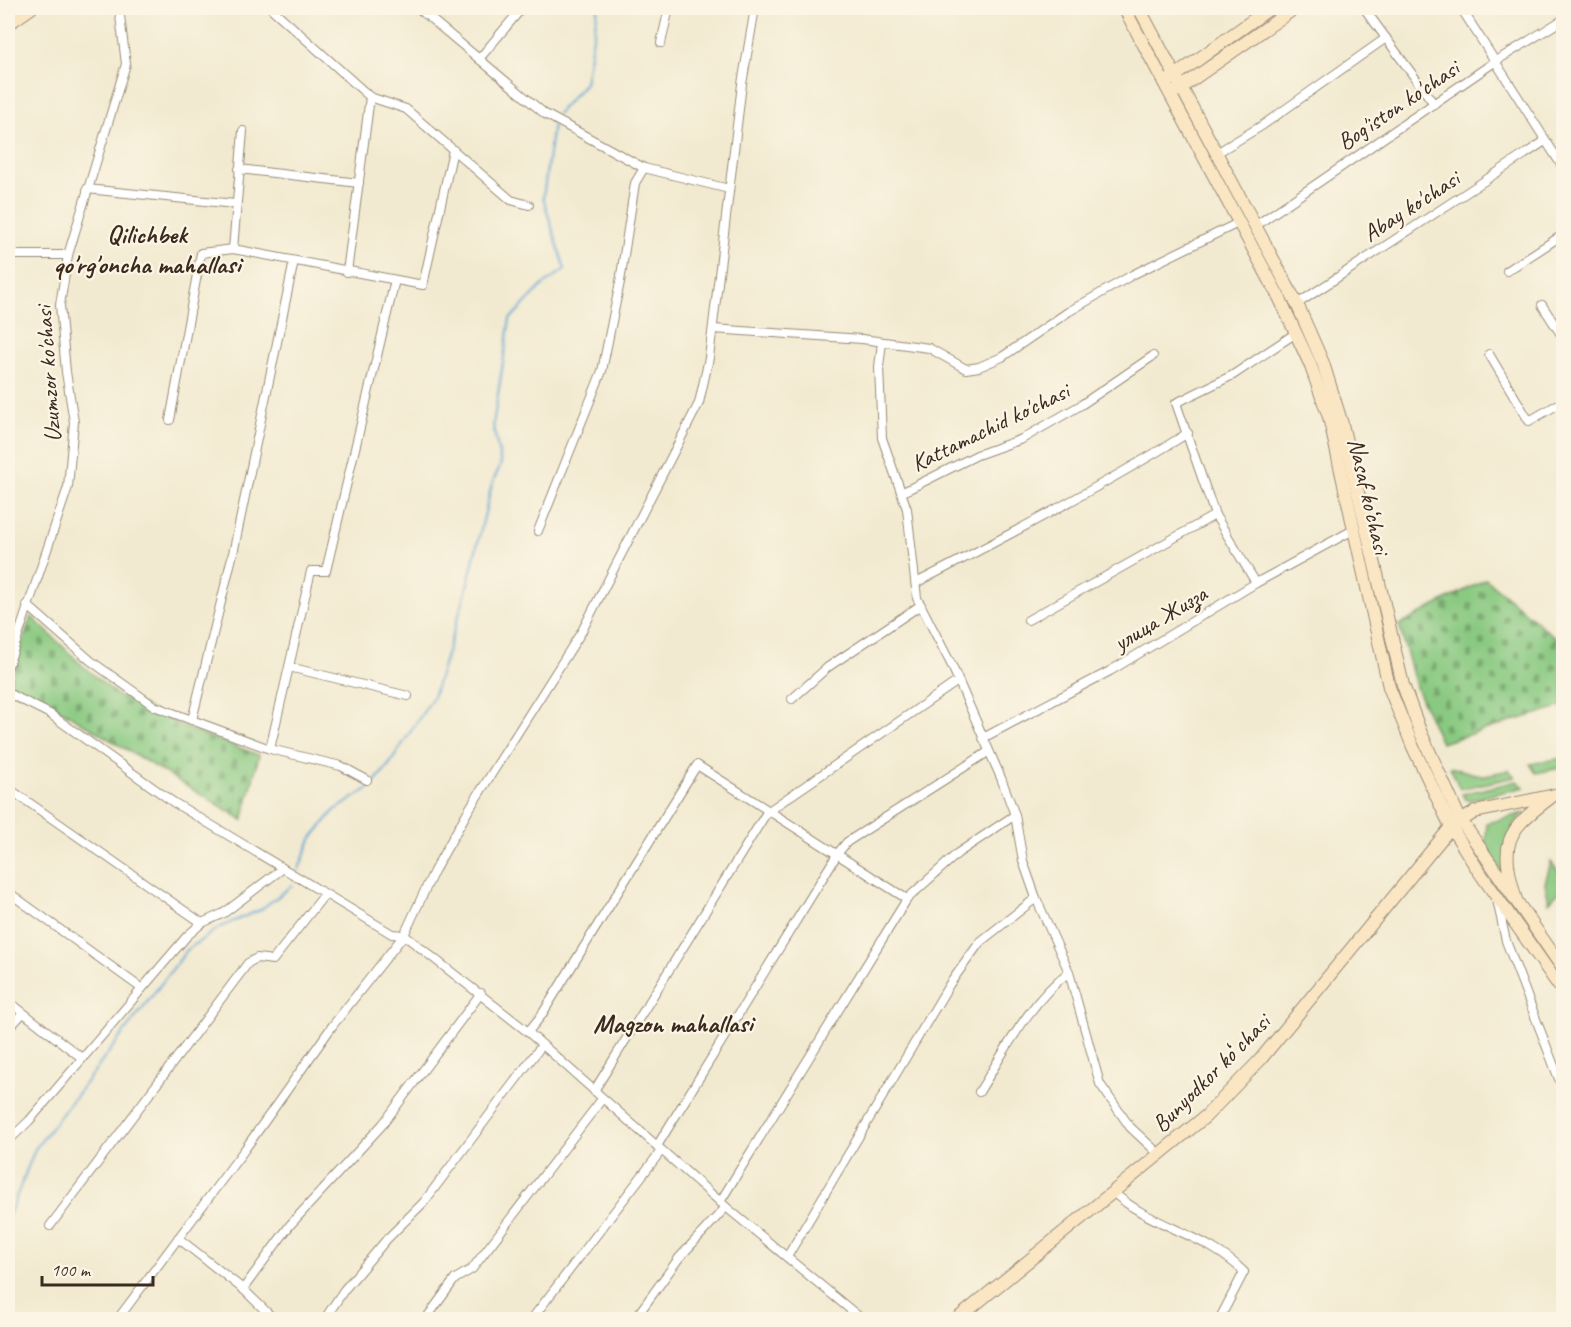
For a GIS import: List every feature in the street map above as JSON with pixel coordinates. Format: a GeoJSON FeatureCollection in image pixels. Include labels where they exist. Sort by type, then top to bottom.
{"type":"FeatureCollection","features":[{"type":"Feature","properties":{"kind":"main road"},"geometry":{"type":"LineString","coordinates":[[8,24],[16,12],[32,8]]}},
{"type":"Feature","properties":{"kind":"main road","name":"Nasaf ko‘chasi"},"geometry":{"type":"LineString","coordinates":[[1124,8],[1240,222],[1296,333],[1329,417],[1389,687],[1409,737],[1497,900],[1563,993]]}},
{"type":"Feature","properties":{"kind":"main road","name":"Nasaf ko‘chasi"},"geometry":{"type":"LineString","coordinates":[[1139,8],[1297,304],[1323,363],[1342,424],[1403,685],[1455,823],[1563,970]]}},
{"type":"Feature","properties":{"kind":"main road"},"geometry":{"type":"LineString","coordinates":[[1178,82],[1270,8]]}},
{"type":"Feature","properties":{"kind":"main road"},"geometry":{"type":"LineString","coordinates":[[1167,89],[1295,8]]}},
{"type":"Feature","properties":{"kind":"main road"},"geometry":{"type":"LineString","coordinates":[[1455,823],[1475,812],[1559,794]]}},
{"type":"Feature","properties":{"kind":"main road"},"geometry":{"type":"LineString","coordinates":[[1519,909],[1507,854],[1509,838],[1521,820],[1559,794]]}},
{"type":"Feature","properties":{"kind":"main road","name":"Bunyodkor koʻchasi"},"geometry":{"type":"LineString","coordinates":[[956,1320],[1206,1116],[1260,1060],[1455,823]]}},
{"type":"Feature","properties":{"kind":"street","name":"Uzumzor ko'chasi"},"geometry":{"type":"LineString","coordinates":[[8,666],[68,487],[74,444],[74,422],[66,372],[60,305],[68,255],[126,64],[119,8]]}},
{"type":"Feature","properties":{"kind":"street"},"geometry":{"type":"LineString","coordinates":[[272,8],[370,97],[406,109],[511,200],[529,205]]}},
{"type":"Feature","properties":{"kind":"street"},"geometry":{"type":"LineString","coordinates":[[419,8],[545,114],[644,168],[729,189]]}},
{"type":"Feature","properties":{"kind":"street"},"geometry":{"type":"LineString","coordinates":[[479,58],[522,8]]}},
{"type":"Feature","properties":{"kind":"street"},"geometry":{"type":"LineString","coordinates":[[661,43],[669,8]]}},
{"type":"Feature","properties":{"kind":"street"},"geometry":{"type":"LineString","coordinates":[[117,1320],[333,1025],[404,935],[434,871],[468,811],[582,631],[668,468],[699,403],[713,329],[742,84],[755,8]]}},
{"type":"Feature","properties":{"kind":"street"},"geometry":{"type":"LineString","coordinates":[[1364,8],[1434,104]]}},
{"type":"Feature","properties":{"kind":"street"},"geometry":{"type":"LineString","coordinates":[[1461,8],[1563,169]]}},
{"type":"Feature","properties":{"kind":"street","name":"Bog'iston ko'chasi"},"geometry":{"type":"LineString","coordinates":[[1256,226],[1496,61],[1563,19]]}},
{"type":"Feature","properties":{"kind":"street"},"geometry":{"type":"LineString","coordinates":[[1215,154],[1263,125],[1386,38]]}},
{"type":"Feature","properties":{"kind":"street"},"geometry":{"type":"LineString","coordinates":[[346,272],[370,97]]}},
{"type":"Feature","properties":{"kind":"street"},"geometry":{"type":"LineString","coordinates":[[233,249],[235,204],[243,131]]}},
{"type":"Feature","properties":{"kind":"street","name":"Abay ko'chasi"},"geometry":{"type":"LineString","coordinates":[[1297,304],[1545,141]]}},
{"type":"Feature","properties":{"kind":"street"},"geometry":{"type":"LineString","coordinates":[[170,420],[201,252],[233,249],[423,285],[453,150]]}},
{"type":"Feature","properties":{"kind":"street"},"geometry":{"type":"LineString","coordinates":[[538,531],[602,371],[620,282],[635,183],[644,168]]}},
{"type":"Feature","properties":{"kind":"street"},"geometry":{"type":"LineString","coordinates":[[239,169],[359,183]]}},
{"type":"Feature","properties":{"kind":"street"},"geometry":{"type":"LineString","coordinates":[[87,189],[235,204]]}},
{"type":"Feature","properties":{"kind":"street"},"geometry":{"type":"LineString","coordinates":[[713,329],[882,342],[929,348],[966,369],[979,367],[1002,357],[1068,312],[1134,274],[1240,222]]}},
{"type":"Feature","properties":{"kind":"street"},"geometry":{"type":"LineString","coordinates":[[1507,272],[1563,234]]}},
{"type":"Feature","properties":{"kind":"street"},"geometry":{"type":"LineString","coordinates":[[8,255],[56,253],[68,255]]}},
{"type":"Feature","properties":{"kind":"street"},"geometry":{"type":"LineString","coordinates":[[192,720],[234,549],[294,261]]}},
{"type":"Feature","properties":{"kind":"street"},"geometry":{"type":"LineString","coordinates":[[270,749],[311,571],[326,571],[395,280]]}},
{"type":"Feature","properties":{"kind":"street"},"geometry":{"type":"LineString","coordinates":[[1542,305],[1563,339]]}},
{"type":"Feature","properties":{"kind":"street"},"geometry":{"type":"LineString","coordinates":[[1256,584],[1215,515],[1176,403],[1233,375],[1296,333]]}},
{"type":"Feature","properties":{"kind":"street"},"geometry":{"type":"LineString","coordinates":[[882,342],[879,367],[882,438],[903,492],[921,605],[958,681],[1015,815],[1023,861],[1036,898],[1069,972],[1100,1084],[1130,1127],[1160,1155]]}},
{"type":"Feature","properties":{"kind":"street"},"geometry":{"type":"LineString","coordinates":[[1489,354],[1530,421],[1563,401]]}},
{"type":"Feature","properties":{"kind":"street","name":"Kattamachid ko'chasi"},"geometry":{"type":"LineString","coordinates":[[903,492],[977,455],[1022,439],[1081,405],[1153,356]]}},
{"type":"Feature","properties":{"kind":"street"},"geometry":{"type":"LineString","coordinates":[[916,583],[1042,518],[1188,433]]}},
{"type":"Feature","properties":{"kind":"street"},"geometry":{"type":"LineString","coordinates":[[1028,620],[1215,515]]}},
{"type":"Feature","properties":{"kind":"street","name":"улица Жизза"},"geometry":{"type":"LineString","coordinates":[[983,738],[1110,671],[1256,584],[1355,529]]}},
{"type":"Feature","properties":{"kind":"street"},"geometry":{"type":"LineString","coordinates":[[27,605],[91,660],[154,706],[270,749],[341,766],[367,780]]}},
{"type":"Feature","properties":{"kind":"street"},"geometry":{"type":"LineString","coordinates":[[792,699],[828,667],[921,605]]}},
{"type":"Feature","properties":{"kind":"street"},"geometry":{"type":"LineString","coordinates":[[289,667],[408,696]]}},
{"type":"Feature","properties":{"kind":"street"},"geometry":{"type":"LineString","coordinates":[[594,1091],[767,812],[958,681]]}},
{"type":"Feature","properties":{"kind":"street"},"geometry":{"type":"LineString","coordinates":[[8,693],[50,714],[173,802],[282,869],[392,934],[404,935],[528,1032],[723,1205],[863,1320]]}},
{"type":"Feature","properties":{"kind":"street"},"geometry":{"type":"LineString","coordinates":[[531,1320],[659,1148],[838,853],[847,842],[988,752]]}},
{"type":"Feature","properties":{"kind":"street"},"geometry":{"type":"LineString","coordinates":[[528,1032],[541,1016],[697,765],[767,812],[838,853],[907,899]]}},
{"type":"Feature","properties":{"kind":"street"},"geometry":{"type":"LineString","coordinates":[[8,788],[202,923]]}},
{"type":"Feature","properties":{"kind":"street"},"geometry":{"type":"LineString","coordinates":[[634,1320],[679,1258],[723,1205],[907,899],[958,853],[1015,815]]}},
{"type":"Feature","properties":{"kind":"street"},"geometry":{"type":"LineString","coordinates":[[8,1141],[29,1121],[141,988],[202,923],[224,914],[282,869]]}},
{"type":"Feature","properties":{"kind":"street"},"geometry":{"type":"LineString","coordinates":[[8,892],[141,988]]}},
{"type":"Feature","properties":{"kind":"street"},"geometry":{"type":"LineString","coordinates":[[50,1226],[248,963],[257,958],[273,960],[325,894]]}},
{"type":"Feature","properties":{"kind":"street"},"geometry":{"type":"LineString","coordinates":[[787,1257],[949,985],[980,942],[1036,898]]}},
{"type":"Feature","properties":{"kind":"street"},"geometry":{"type":"LineString","coordinates":[[1497,900],[1506,941],[1563,1092]]}},
{"type":"Feature","properties":{"kind":"street"},"geometry":{"type":"LineString","coordinates":[[979,1092],[1020,1028],[1057,981],[1069,972]]}},
{"type":"Feature","properties":{"kind":"street"},"geometry":{"type":"LineString","coordinates":[[243,1289],[290,1224],[383,1124],[481,993]]}},
{"type":"Feature","properties":{"kind":"street"},"geometry":{"type":"LineString","coordinates":[[8,1001],[82,1058]]}},
{"type":"Feature","properties":{"kind":"street"},"geometry":{"type":"LineString","coordinates":[[8,1029],[23,1013]]}},
{"type":"Feature","properties":{"kind":"street"},"geometry":{"type":"LineString","coordinates":[[324,1320],[344,1290],[387,1239],[424,1202],[542,1045]]}},
{"type":"Feature","properties":{"kind":"street"},"geometry":{"type":"LineString","coordinates":[[425,1320],[455,1279],[472,1269],[602,1099]]}},
{"type":"Feature","properties":{"kind":"street"},"geometry":{"type":"LineString","coordinates":[[1113,1192],[1127,1205],[1219,1250],[1244,1272],[1219,1320]]}},
{"type":"Feature","properties":{"kind":"street"},"geometry":{"type":"LineString","coordinates":[[178,1238],[243,1289],[275,1320]]}},
{"type":"Feature","properties":{"kind":"green space"},"geometry":{"type":"Polygon","coordinates":[[[1486,579],[1563,644],[1563,706],[1441,743],[1417,690],[1399,625],[1486,579]]]}},
{"type":"Feature","properties":{"kind":"green space"},"geometry":{"type":"Polygon","coordinates":[[[31,616],[83,666],[122,699],[125,696],[188,729],[259,755],[243,820],[41,698],[8,689],[31,616]]]}},
{"type":"Feature","properties":{"kind":"green space"},"geometry":{"type":"Polygon","coordinates":[[[1562,758],[1560,768],[1536,773],[1530,764],[1562,758]]]}},
{"type":"Feature","properties":{"kind":"green space"},"geometry":{"type":"Polygon","coordinates":[[[1450,767],[1482,776],[1509,770],[1515,777],[1460,789],[1450,767]]]}},
{"type":"Feature","properties":{"kind":"green space"},"geometry":{"type":"Polygon","coordinates":[[[1517,781],[1524,787],[1470,800],[1465,799],[1462,794],[1517,781]]]}},
{"type":"Feature","properties":{"kind":"green space"},"geometry":{"type":"Polygon","coordinates":[[[1524,813],[1514,824],[1507,880],[1485,847],[1487,823],[1524,813]]]}},
{"type":"Feature","properties":{"kind":"green space"},"geometry":{"type":"Polygon","coordinates":[[[1551,862],[1563,878],[1564,886],[1549,902],[1545,883],[1551,862]]]}},
{"type":"Feature","properties":{"kind":"waterway"},"geometry":{"type":"LineString","coordinates":[[557,114],[585,83],[598,8]]}},
{"type":"Feature","properties":{"kind":"waterway"},"geometry":{"type":"LineString","coordinates":[[298,871],[311,839],[334,811],[369,788],[389,765],[433,697],[465,595],[492,484],[501,464],[493,425],[510,319],[542,286],[565,269],[543,198],[553,124]]}},
{"type":"Feature","properties":{"kind":"waterway"},"geometry":{"type":"LineString","coordinates":[[8,1218],[35,1149],[187,950],[220,927],[260,910],[293,885]]}},
{"type":"Feature","properties":{"kind":"district","name":"Qilichbek qo'rg'oncha mahallasi"},"geometry":{"type":"Point","coordinates":[147,249]}},
{"type":"Feature","properties":{"kind":"district","name":"Magzon mahallasi"},"geometry":{"type":"Point","coordinates":[673,1023]}}]}
